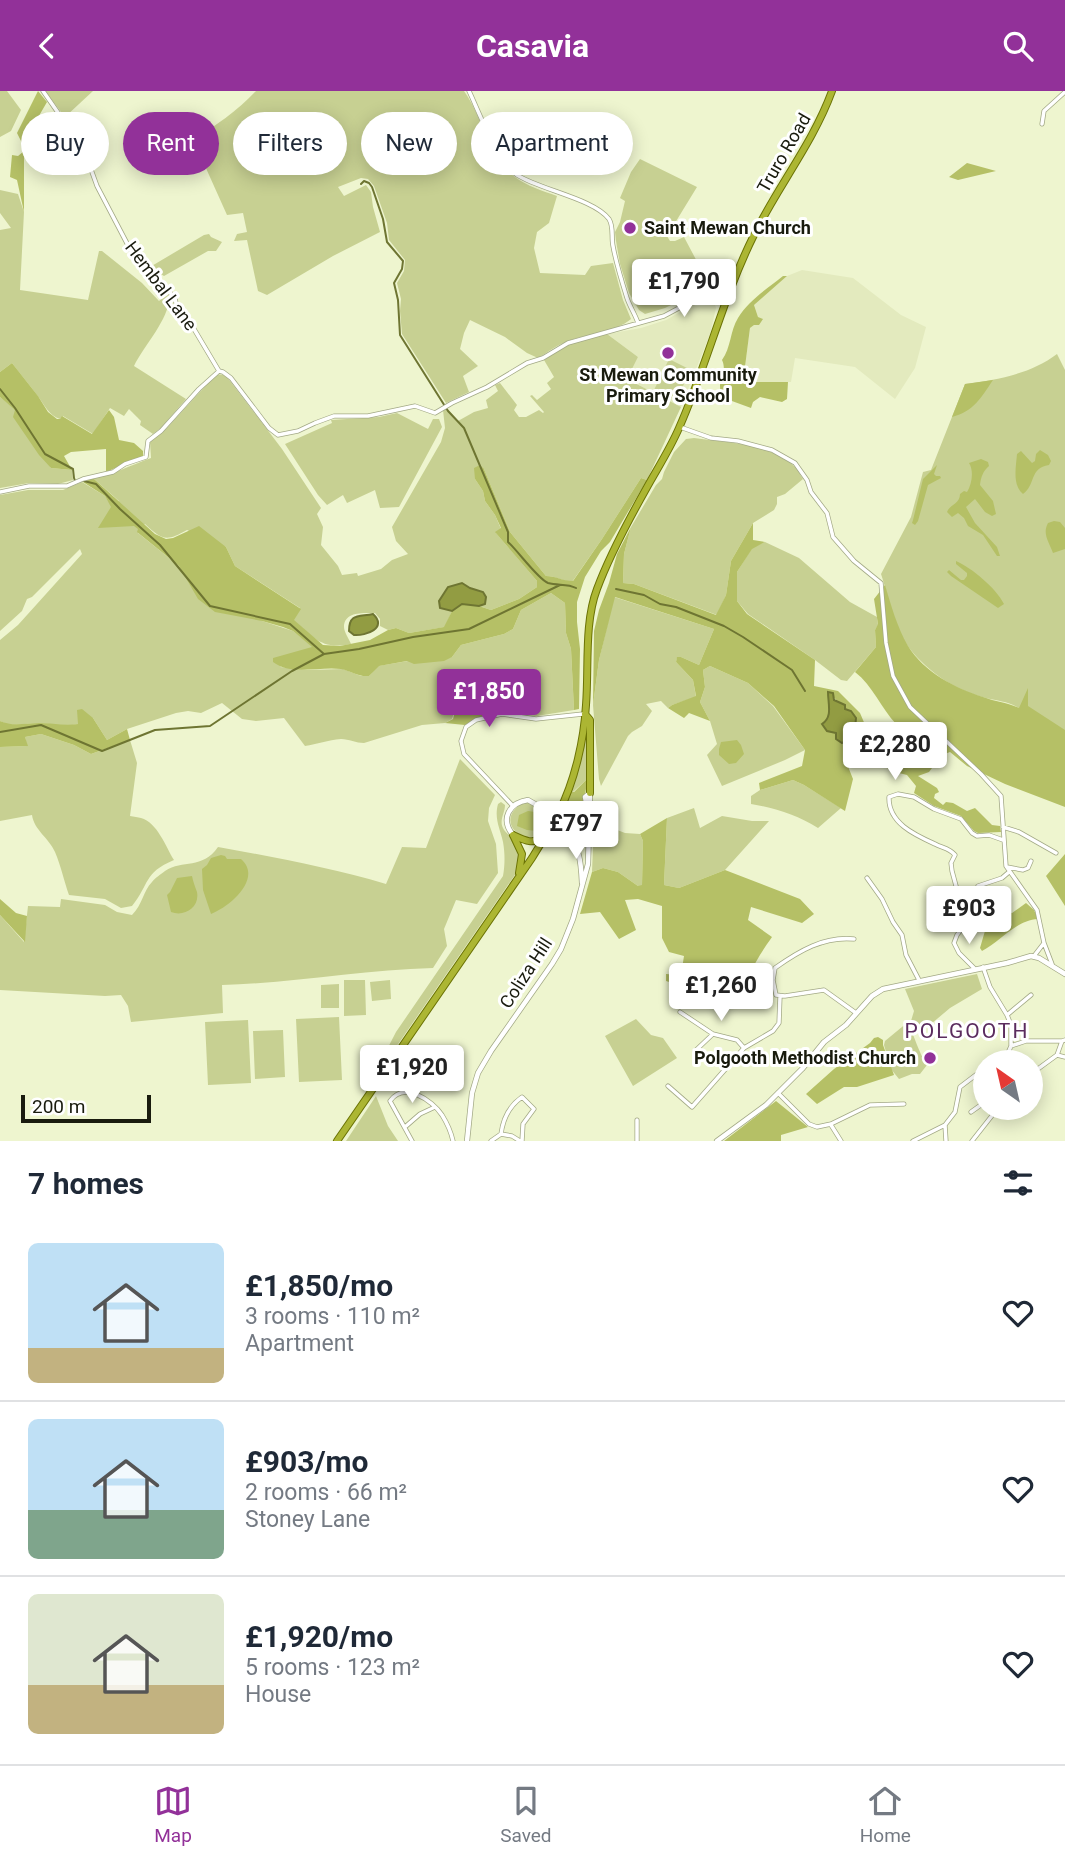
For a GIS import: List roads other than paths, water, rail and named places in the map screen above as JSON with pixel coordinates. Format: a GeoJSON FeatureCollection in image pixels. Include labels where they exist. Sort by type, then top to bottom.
{"type":"FeatureCollection","features":[{"type":"Feature","properties":{"kind":"highway","name":"Truro Road"},"geometry":{"type":"LineString","coordinates":[[680,427],[729,293],[754,234],[819,123],[832,91]]}},
{"type":"Feature","properties":{"kind":"highway"},"geometry":{"type":"LineString","coordinates":[[337,1141],[518,879],[559,811],[571,778],[586,714],[591,617],[596,591],[619,538],[680,427]]}},
{"type":"Feature","properties":{"kind":"highway"},"geometry":{"type":"LineString","coordinates":[[586,714],[590,720],[590,793]]}},
{"type":"Feature","properties":{"kind":"highway"},"geometry":{"type":"LineString","coordinates":[[513,835],[529,842],[545,838]]}},
{"type":"Feature","properties":{"kind":"highway"},"geometry":{"type":"LineString","coordinates":[[513,835],[522,858],[518,879]]}},
{"type":"Feature","properties":{"kind":"street","name":"Hembal Lane"},"geometry":{"type":"LineString","coordinates":[[43,91],[84,150],[97,186],[131,251],[175,298],[219,371],[231,378],[273,433],[278,435],[298,431],[334,417],[368,416],[415,406],[435,413],[568,343],[638,323]]}},
{"type":"Feature","properties":{"kind":"street"},"geometry":{"type":"LineString","coordinates":[[469,91],[492,140],[514,174],[595,208],[607,216],[612,224],[613,245],[627,298],[638,323],[664,316],[705,294],[721,291],[729,293]]}},
{"type":"Feature","properties":{"kind":"street"},"geometry":{"type":"LineString","coordinates":[[1042,124],[1044,111],[1065,92]]}},
{"type":"Feature","properties":{"kind":"street"},"geometry":{"type":"LineString","coordinates":[[0,492],[29,487],[67,486],[113,472],[125,464],[146,457],[148,440],[161,431],[219,371]]}},
{"type":"Feature","properties":{"kind":"street"},"geometry":{"type":"LineString","coordinates":[[680,427],[711,437],[772,450],[795,463],[811,492],[827,513],[833,537],[854,562],[881,583],[886,643],[893,676],[910,707],[1001,796],[1006,866],[1037,910],[1053,968]]}},
{"type":"Feature","properties":{"kind":"street"},"geometry":{"type":"LineString","coordinates":[[513,806],[464,754],[461,741],[466,727],[476,720],[502,714],[536,719],[573,713],[586,714]]}},
{"type":"Feature","properties":{"kind":"street","name":"Coliza Hill"},"geometry":{"type":"LineString","coordinates":[[467,1141],[472,1093],[478,1073],[541,982],[561,949],[576,912],[588,864],[589,813],[585,797],[590,793]]}},
{"type":"Feature","properties":{"kind":"street"},"geometry":{"type":"LineString","coordinates":[[974,968],[958,953],[954,943],[966,923],[952,871],[951,863],[955,855],[905,828],[889,807],[889,797],[898,794],[914,797],[941,813],[961,819],[977,836],[989,835],[1003,841]]}},
{"type":"Feature","properties":{"kind":"street"},"geometry":{"type":"LineString","coordinates":[[513,835],[506,820],[513,806],[528,800],[542,808],[575,842],[582,863],[583,884]]}},
{"type":"Feature","properties":{"kind":"street"},"geometry":{"type":"LineString","coordinates":[[1003,827],[1019,832],[1056,853]]}},
{"type":"Feature","properties":{"kind":"street"},"geometry":{"type":"LineString","coordinates":[[575,842],[589,841]]}},
{"type":"Feature","properties":{"kind":"street"},"geometry":{"type":"LineString","coordinates":[[1006,866],[1023,870],[1028,868],[1031,861]]}},
{"type":"Feature","properties":{"kind":"street"},"geometry":{"type":"LineString","coordinates":[[978,886],[1002,878],[1009,872]]}},
{"type":"Feature","properties":{"kind":"street"},"geometry":{"type":"LineString","coordinates":[[867,878],[902,935],[906,955],[919,981]]}},
{"type":"Feature","properties":{"kind":"street"},"geometry":{"type":"LineString","coordinates":[[854,939],[839,938],[818,943],[775,968],[773,974],[776,995],[824,990],[856,1013]]}},
{"type":"Feature","properties":{"kind":"street"},"geometry":{"type":"LineString","coordinates":[[717,1141],[778,1093],[824,1042],[846,1025],[872,996],[883,989],[1034,956],[1044,943]]}},
{"type":"Feature","properties":{"kind":"street"},"geometry":{"type":"LineString","coordinates":[[1034,956],[1065,974]]}},
{"type":"Feature","properties":{"kind":"street"},"geometry":{"type":"LineString","coordinates":[[984,967],[995,998],[1011,1025],[1009,1050]]}},
{"type":"Feature","properties":{"kind":"street"},"geometry":{"type":"LineString","coordinates":[[1007,1015],[1031,995]]}},
{"type":"Feature","properties":{"kind":"street"},"geometry":{"type":"LineString","coordinates":[[668,1086],[692,1107],[744,1048],[777,1027],[780,996]]}},
{"type":"Feature","properties":{"kind":"street"},"geometry":{"type":"LineString","coordinates":[[680,1012],[713,1034],[737,1039],[744,1048]]}},
{"type":"Feature","properties":{"kind":"street"},"geometry":{"type":"LineString","coordinates":[[695,1051],[713,1034]]}},
{"type":"Feature","properties":{"kind":"street"},"geometry":{"type":"LineString","coordinates":[[1011,1046],[1026,1041],[1064,1040],[1057,1055],[1043,1065]]}},
{"type":"Feature","properties":{"kind":"street"},"geometry":{"type":"LineString","coordinates":[[1057,1055],[1065,1057]]}},
{"type":"Feature","properties":{"kind":"street"},"geometry":{"type":"LineString","coordinates":[[913,1141],[945,1125],[955,1112],[960,1087],[973,1077]]}},
{"type":"Feature","properties":{"kind":"street"},"geometry":{"type":"LineString","coordinates":[[412,1141],[390,1101],[394,1096],[411,1092],[430,1101],[445,1121],[453,1141]]}},
{"type":"Feature","properties":{"kind":"street"},"geometry":{"type":"LineString","coordinates":[[778,1093],[813,1126],[831,1124],[870,1105],[904,1104]]}},
{"type":"Feature","properties":{"kind":"street"},"geometry":{"type":"LineString","coordinates":[[491,1141],[501,1134],[521,1141],[523,1123],[534,1109],[522,1097],[508,1111],[501,1134]]}},
{"type":"Feature","properties":{"kind":"street"},"geometry":{"type":"LineString","coordinates":[[405,1127],[420,1114],[435,1107]]}},
{"type":"Feature","properties":{"kind":"street"},"geometry":{"type":"LineString","coordinates":[[637,1120],[637,1141]]}},
{"type":"Feature","properties":{"kind":"street"},"geometry":{"type":"LineString","coordinates":[[972,1141],[989,1120]]}},
{"type":"Feature","properties":{"kind":"street"},"geometry":{"type":"LineString","coordinates":[[831,1124],[841,1141]]}},
{"type":"Feature","properties":{"kind":"street"},"geometry":{"type":"LineString","coordinates":[[945,1125],[946,1141]]}},
{"type":"Feature","properties":{"kind":"waterway"},"geometry":{"type":"LineString","coordinates":[[361,184],[364,181],[372,187],[383,219],[387,242],[403,261],[402,269],[394,283],[400,335],[448,411],[464,428],[508,532],[508,542],[548,583],[576,588]]}},
{"type":"Feature","properties":{"kind":"waterway"},"geometry":{"type":"LineString","coordinates":[[0,389],[45,454],[73,469],[76,483]]}},
{"type":"Feature","properties":{"kind":"waterway"},"geometry":{"type":"LineString","coordinates":[[84,481],[96,484],[160,545],[210,606],[290,624],[324,654],[469,629],[560,585]]}},
{"type":"Feature","properties":{"kind":"waterway"},"geometry":{"type":"LineString","coordinates":[[616,589],[644,595],[660,604],[676,607],[724,626],[792,670],[805,691]]}},
{"type":"Feature","properties":{"kind":"waterway"},"geometry":{"type":"LineString","coordinates":[[0,732],[41,725],[102,751],[155,730],[210,726],[292,671],[324,654]]}},
{"type":"Feature","properties":{"kind":"place","name":"Saint Mewan Church"},"geometry":{"type":"Point","coordinates":[630,228]}},
{"type":"Feature","properties":{"kind":"place","name":"St Mewan Community Primary School"},"geometry":{"type":"Point","coordinates":[668,353]}},
{"type":"Feature","properties":{"kind":"place","name":"Polgooth Methodist Church"},"geometry":{"type":"Point","coordinates":[930,1058]}},
{"type":"Feature","properties":{"kind":"district","name":"POLGOOTH"},"geometry":{"type":"Point","coordinates":[967,1031]}}]}
